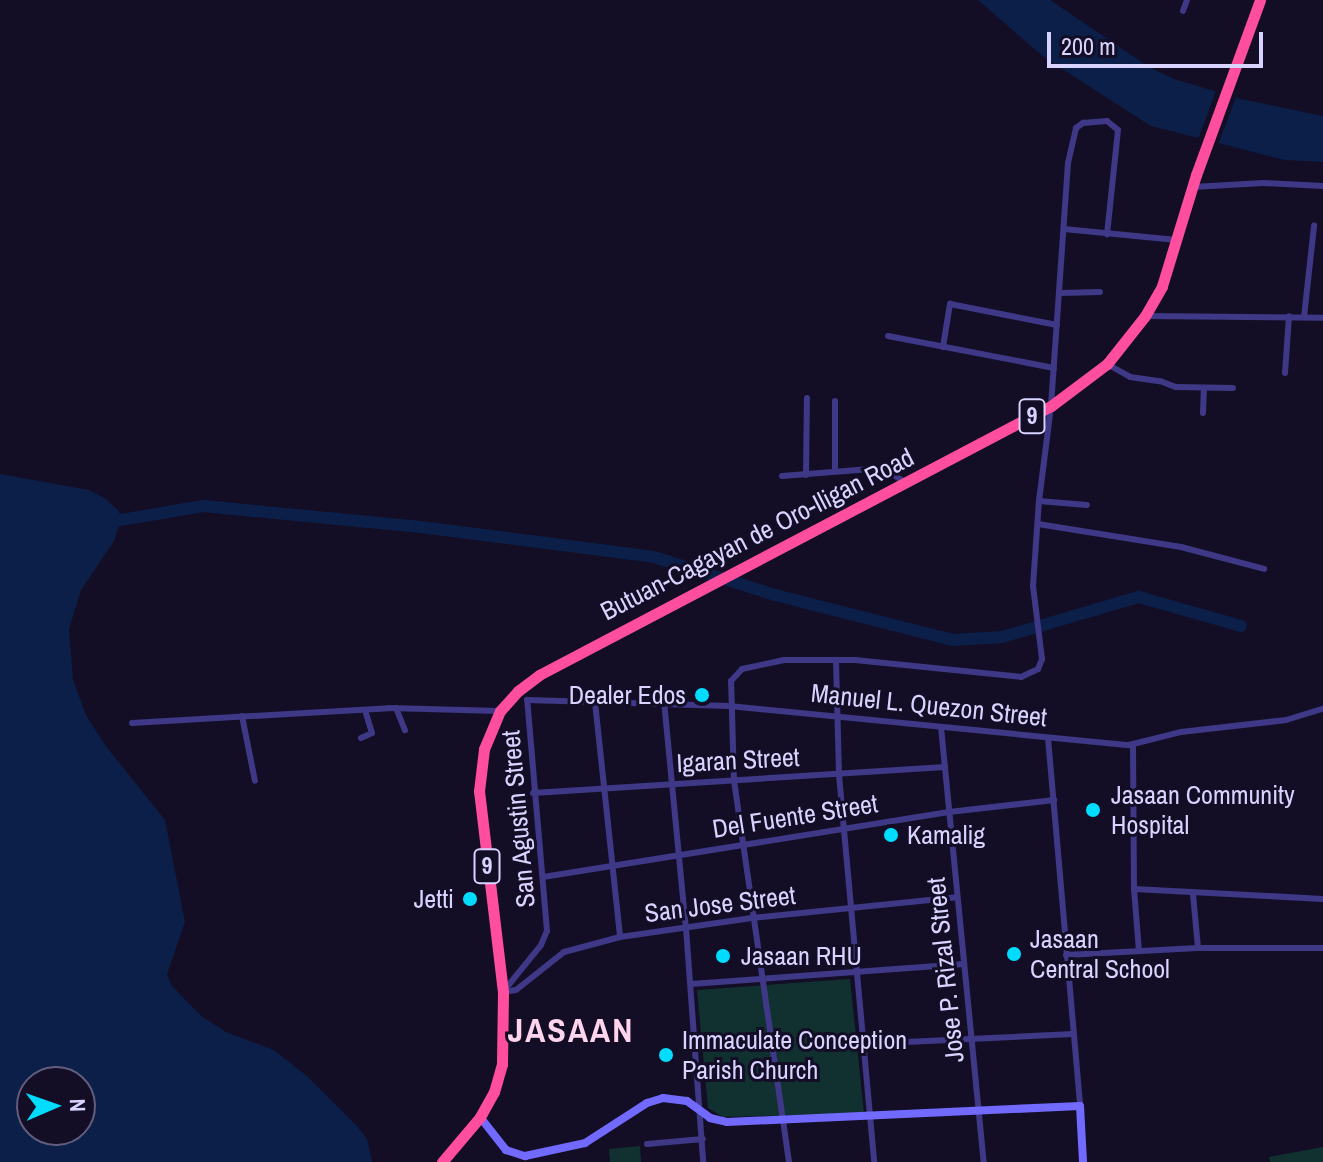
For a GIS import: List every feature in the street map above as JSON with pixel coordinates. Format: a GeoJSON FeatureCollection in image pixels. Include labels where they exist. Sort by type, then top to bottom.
{"type":"FeatureCollection","features":[{"type":"Feature","properties":{"kind":"highway","name":"Butuan-Cagayan de Oro-Iligan Road"},"geometry":{"type":"LineString","coordinates":[[442,1162],[480,1117],[494,1092],[502,1064],[503,992],[479,791],[484,749],[500,711],[518,691],[539,675],[1051,406],[1107,364],[1145,316],[1162,286],[1195,181],[1259,0]]}},
{"type":"Feature","properties":{"kind":"street"},"geometry":{"type":"LineString","coordinates":[[1183,11],[1187,0]]}},
{"type":"Feature","properties":{"kind":"street"},"geometry":{"type":"LineString","coordinates":[[789,1162],[734,780],[729,706],[731,681],[742,669],[784,660],[836,660],[1021,677],[1034,673],[1041,664],[1033,586],[1039,501],[1051,406],[1068,163],[1076,128],[1083,123],[1107,121],[1115,126],[1119,138],[1107,234]]}},
{"type":"Feature","properties":{"kind":"street"},"geometry":{"type":"LineString","coordinates":[[1195,181],[1323,186]]}},
{"type":"Feature","properties":{"kind":"street"},"geometry":{"type":"LineString","coordinates":[[1304,317],[1309,249],[1314,226]]}},
{"type":"Feature","properties":{"kind":"street"},"geometry":{"type":"LineString","coordinates":[[1064,229],[1178,240]]}},
{"type":"Feature","properties":{"kind":"street"},"geometry":{"type":"LineString","coordinates":[[1060,293],[1100,292]]}},
{"type":"Feature","properties":{"kind":"street"},"geometry":{"type":"LineString","coordinates":[[943,347],[950,304],[1057,325]]}},
{"type":"Feature","properties":{"kind":"street"},"geometry":{"type":"LineString","coordinates":[[1145,316],[1323,318]]}},
{"type":"Feature","properties":{"kind":"street"},"geometry":{"type":"LineString","coordinates":[[1285,373],[1289,316]]}},
{"type":"Feature","properties":{"kind":"street"},"geometry":{"type":"LineString","coordinates":[[888,336],[1054,368]]}},
{"type":"Feature","properties":{"kind":"street"},"geometry":{"type":"LineString","coordinates":[[1107,364],[1130,377],[1204,388],[1233,388]]}},
{"type":"Feature","properties":{"kind":"street"},"geometry":{"type":"LineString","coordinates":[[1203,413],[1204,388]]}},
{"type":"Feature","properties":{"kind":"street"},"geometry":{"type":"LineString","coordinates":[[806,475],[807,398]]}},
{"type":"Feature","properties":{"kind":"street"},"geometry":{"type":"LineString","coordinates":[[835,401],[835,471]]}},
{"type":"Feature","properties":{"kind":"street"},"geometry":{"type":"LineString","coordinates":[[782,476],[879,470],[905,482]]}},
{"type":"Feature","properties":{"kind":"street"},"geometry":{"type":"LineString","coordinates":[[1039,501],[1087,505]]}},
{"type":"Feature","properties":{"kind":"street"},"geometry":{"type":"LineString","coordinates":[[1038,524],[1181,547],[1264,569]]}},
{"type":"Feature","properties":{"kind":"street"},"geometry":{"type":"LineString","coordinates":[[836,660],[839,775],[874,1162]]}},
{"type":"Feature","properties":{"kind":"street"},"geometry":{"type":"LineString","coordinates":[[518,691],[527,700]]}},
{"type":"Feature","properties":{"kind":"street","name":"Manuel L. Quezon Street"},"geometry":{"type":"LineString","coordinates":[[527,700],[664,701],[1133,745],[1171,734],[1267,723],[1323,709]]}},
{"type":"Feature","properties":{"kind":"street","name":"San Agustin Street"},"geometry":{"type":"LineString","coordinates":[[503,992],[520,974],[547,931],[527,700]]}},
{"type":"Feature","properties":{"kind":"street"},"geometry":{"type":"LineString","coordinates":[[664,701],[702,1112],[703,1162]]}},
{"type":"Feature","properties":{"kind":"street"},"geometry":{"type":"LineString","coordinates":[[595,702],[620,937]]}},
{"type":"Feature","properties":{"kind":"street"},"geometry":{"type":"LineString","coordinates":[[132,723],[396,708],[500,711]]}},
{"type":"Feature","properties":{"kind":"street"},"geometry":{"type":"LineString","coordinates":[[396,708],[405,730]]}},
{"type":"Feature","properties":{"kind":"street"},"geometry":{"type":"LineString","coordinates":[[361,738],[372,733],[365,710]]}},
{"type":"Feature","properties":{"kind":"street"},"geometry":{"type":"LineString","coordinates":[[242,716],[255,781]]}},
{"type":"Feature","properties":{"kind":"street","name":"Jose P. Rizal Street"},"geometry":{"type":"LineString","coordinates":[[941,727],[984,1162]]}},
{"type":"Feature","properties":{"kind":"street"},"geometry":{"type":"LineString","coordinates":[[1048,738],[1083,1162]]}},
{"type":"Feature","properties":{"kind":"street"},"geometry":{"type":"LineString","coordinates":[[1133,745],[1134,889],[1139,951]]}},
{"type":"Feature","properties":{"kind":"street","name":"Igaran Street"},"geometry":{"type":"LineString","coordinates":[[533,793],[945,767]]}},
{"type":"Feature","properties":{"kind":"street","name":"Del Fuente Street"},"geometry":{"type":"LineString","coordinates":[[543,877],[949,812],[1054,800]]}},
{"type":"Feature","properties":{"kind":"street"},"geometry":{"type":"LineString","coordinates":[[1134,889],[1323,899]]}},
{"type":"Feature","properties":{"kind":"street"},"geometry":{"type":"LineString","coordinates":[[1193,894],[1198,948]]}},
{"type":"Feature","properties":{"kind":"street","name":"San Jose Street"},"geometry":{"type":"LineString","coordinates":[[503,992],[516,990],[564,952],[620,937],[752,918],[957,897]]}},
{"type":"Feature","properties":{"kind":"street"},"geometry":{"type":"LineString","coordinates":[[1066,955],[1198,948],[1323,948]]}},
{"type":"Feature","properties":{"kind":"street"},"geometry":{"type":"LineString","coordinates":[[691,984],[964,964]]}},
{"type":"Feature","properties":{"kind":"street"},"geometry":{"type":"LineString","coordinates":[[500,967],[520,974]]}},
{"type":"Feature","properties":{"kind":"street"},"geometry":{"type":"LineString","coordinates":[[863,1044],[1073,1034]]}},
{"type":"Feature","properties":{"kind":"street"},"geometry":{"type":"LineString","coordinates":[[480,1117],[506,1150],[525,1156],[598,1137],[655,1100],[687,1101],[702,1112],[727,1122],[785,1122],[1080,1106]]}},
{"type":"Feature","properties":{"kind":"street"},"geometry":{"type":"LineString","coordinates":[[647,1144],[703,1139]]}},
{"type":"Feature","properties":{"kind":"green space"},"geometry":{"type":"Polygon","coordinates":[[[850,979],[864,1113],[723,1117],[708,1108],[697,990],[850,979]]]}},
{"type":"Feature","properties":{"kind":"green space"},"geometry":{"type":"Polygon","coordinates":[[[640,1146],[641,1162],[610,1162],[609,1149],[640,1146]]]}},
{"type":"Feature","properties":{"kind":"green space"},"geometry":{"type":"Polygon","coordinates":[[[1323,1147],[1323,1162],[1270,1162],[1269,1157],[1323,1147]]]}},
{"type":"Feature","properties":{"kind":"water"},"geometry":{"type":"Polygon","coordinates":[[[978,0],[1050,0],[1149,67],[1174,79],[1241,99],[1323,116],[1323,162],[1285,160],[1151,126],[1045,58],[978,0]]]}},
{"type":"Feature","properties":{"kind":"water"},"geometry":{"type":"Polygon","coordinates":[[[0,474],[89,490],[119,511],[121,520],[114,541],[81,590],[69,629],[73,680],[86,715],[105,745],[165,820],[185,922],[167,974],[171,985],[201,1016],[226,1032],[274,1050],[308,1077],[367,1139],[372,1162],[0,1162],[0,474]]]}},
{"type":"Feature","properties":{"kind":"pier"},"geometry":{"type":"Polygon","coordinates":[[[1217,88],[1237,94],[1218,145],[1197,142],[1217,88]]]}},
{"type":"Feature","properties":{"kind":"waterway"},"geometry":{"type":"LineString","coordinates":[[121,520],[203,506],[421,527],[654,557],[775,595],[953,640],[1002,637],[1139,597],[1241,626]]}},
{"type":"Feature","properties":{"kind":"place","name":"Dealer Edos"},"geometry":{"type":"Point","coordinates":[702,695]}},
{"type":"Feature","properties":{"kind":"place","name":"Jasaan Community Hospital"},"geometry":{"type":"Point","coordinates":[1093,810]}},
{"type":"Feature","properties":{"kind":"place","name":"Kamalig"},"geometry":{"type":"Point","coordinates":[891,835]}},
{"type":"Feature","properties":{"kind":"place","name":"Jetti"},"geometry":{"type":"Point","coordinates":[470,899]}},
{"type":"Feature","properties":{"kind":"place","name":"Jasaan Central School"},"geometry":{"type":"Point","coordinates":[1014,954]}},
{"type":"Feature","properties":{"kind":"place","name":"Jasaan RHU"},"geometry":{"type":"Point","coordinates":[723,956]}},
{"type":"Feature","properties":{"kind":"place","name":"Immaculate Conception Parish Church"},"geometry":{"type":"Point","coordinates":[666,1055]}},
{"type":"Feature","properties":{"kind":"district","name":"JASAAN"},"geometry":{"type":"Point","coordinates":[571,1031]}}]}
